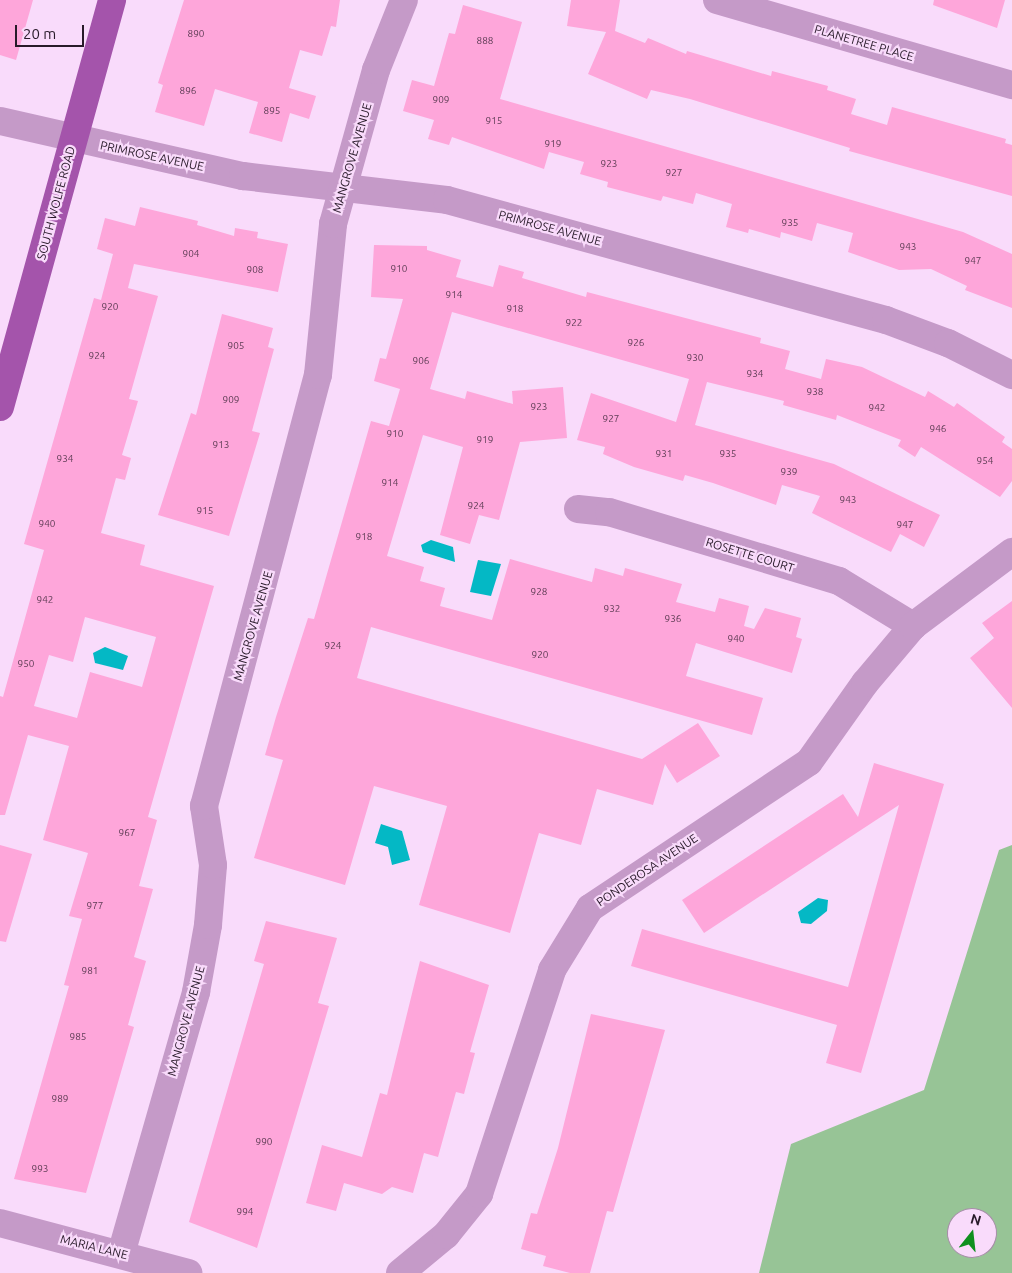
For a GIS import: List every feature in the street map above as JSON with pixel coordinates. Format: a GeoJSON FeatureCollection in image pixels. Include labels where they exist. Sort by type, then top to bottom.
{"type":"FeatureCollection","features":[{"type":"Feature","properties":{"kind":"main road","name":"SOUTH WOLFE ROAD"},"geometry":{"type":"LineString","coordinates":[[0,407],[112,0]]}},
{"type":"Feature","properties":{"kind":"street","name":"MANGROVE AVENUE"},"geometry":{"type":"LineString","coordinates":[[121,1254],[196,992],[208,925],[212,865],[204,806],[318,375],[333,224],[376,70],[404,0]]}},
{"type":"Feature","properties":{"kind":"street","name":"PLANETREE PLACE"},"geometry":{"type":"LineString","coordinates":[[717,0],[1012,85]]}},
{"type":"Feature","properties":{"kind":"street","name":"PRIMROSE AVENUE"},"geometry":{"type":"LineString","coordinates":[[0,121],[72,141],[242,176],[446,200],[886,320],[948,343],[1012,375]]}},
{"type":"Feature","properties":{"kind":"street","name":"ROSETTE COURT"},"geometry":{"type":"LineString","coordinates":[[578,509],[609,512],[839,581],[913,626]]}},
{"type":"Feature","properties":{"kind":"street","name":"PONDEROSA AVENUE"},"geometry":{"type":"LineString","coordinates":[[400,1273],[446,1235],[479,1194],[552,970],[575,927],[619,887],[809,762],[864,683],[913,626],[1012,552]]}},
{"type":"Feature","properties":{"kind":"street","name":"MARIA LANE"},"geometry":{"type":"LineString","coordinates":[[0,1223],[188,1273]]}},
{"type":"Feature","properties":{"kind":"green space"},"geometry":{"type":"Polygon","coordinates":[[[1012,845],[1012,1273],[759,1273],[791,1144],[924,1090],[999,850],[1012,845]]]}},
{"type":"Feature","properties":{"kind":"water"},"geometry":{"type":"Polygon","coordinates":[[[431,540],[453,547],[455,562],[423,552],[421,545],[431,540]]]}},
{"type":"Feature","properties":{"kind":"water"},"geometry":{"type":"Polygon","coordinates":[[[478,560],[501,564],[491,596],[470,592],[478,560]]]}},
{"type":"Feature","properties":{"kind":"water"},"geometry":{"type":"Polygon","coordinates":[[[105,647],[128,656],[123,670],[95,663],[93,653],[105,647]]]}},
{"type":"Feature","properties":{"kind":"water"},"geometry":{"type":"Polygon","coordinates":[[[381,824],[402,831],[410,860],[392,865],[388,847],[375,843],[381,824]]]}},
{"type":"Feature","properties":{"kind":"water"},"geometry":{"type":"Polygon","coordinates":[[[818,898],[828,900],[827,911],[811,924],[801,923],[798,912],[818,898]]]}},
{"type":"Feature","properties":{"kind":"building"},"geometry":{"type":"Polygon","coordinates":[[[0,0],[33,0],[16,60],[0,55],[0,0]]]}},
{"type":"Feature","properties":{"kind":"building"},"geometry":{"type":"Polygon","coordinates":[[[184,0],[340,0],[336,27],[331,26],[322,56],[300,50],[289,88],[316,96],[309,119],[290,113],[282,142],[249,133],[258,102],[215,89],[204,126],[155,112],[163,85],[158,83],[184,0]]]}},
{"type":"Feature","properties":{"kind":"building"},"geometry":{"type":"Polygon","coordinates":[[[571,0],[620,0],[615,31],[645,43],[648,38],[686,54],[687,51],[771,76],[772,71],[828,86],[827,90],[856,99],[851,114],[887,125],[892,107],[1006,139],[1005,143],[1012,145],[1012,196],[849,151],[850,148],[690,99],[651,90],[647,99],[588,74],[606,32],[567,26],[571,0]]]}},
{"type":"Feature","properties":{"kind":"building"},"geometry":{"type":"Polygon","coordinates":[[[934,0],[1005,0],[997,28],[933,5],[934,0]]]}},
{"type":"Feature","properties":{"kind":"building"},"geometry":{"type":"Polygon","coordinates":[[[463,5],[522,22],[500,99],[963,232],[1012,254],[1012,308],[965,290],[967,286],[931,269],[899,270],[848,252],[853,233],[817,223],[812,241],[781,232],[780,238],[749,229],[748,233],[726,227],[732,204],[696,193],[693,204],[663,196],[661,201],[607,187],[608,182],[580,174],[584,162],[549,152],[544,169],[452,137],[449,145],[428,139],[434,120],[403,111],[412,80],[434,86],[449,33],[455,34],[463,5]]]}},
{"type":"Feature","properties":{"kind":"building"},"geometry":{"type":"Polygon","coordinates":[[[140,207],[198,221],[197,225],[234,236],[235,228],[258,232],[257,238],[288,244],[278,292],[134,264],[128,288],[158,296],[129,399],[138,401],[122,455],[131,458],[125,480],[116,478],[101,533],[145,545],[140,565],[214,586],[148,817],[157,820],[139,886],[153,889],[134,957],[146,961],[128,1025],[134,1027],[86,1193],[14,1179],[69,986],[64,985],[82,919],[69,916],[88,853],[43,840],[69,746],[28,735],[5,815],[0,815],[0,696],[3,697],[44,550],[24,544],[94,298],[101,300],[113,254],[97,249],[105,218],[135,226],[140,207]],[[85,617],[73,662],[49,655],[34,706],[77,718],[90,672],[142,687],[156,637],[85,617]]]}},
{"type":"Feature","properties":{"kind":"building"},"geometry":{"type":"Polygon","coordinates":[[[374,245],[427,246],[427,250],[461,260],[456,277],[493,287],[499,265],[524,272],[522,278],[586,297],[587,292],[761,338],[760,343],[790,351],[785,369],[821,379],[826,359],[862,367],[925,397],[928,391],[954,407],[957,403],[1005,437],[1002,442],[1012,449],[1012,481],[1000,497],[921,447],[915,457],[898,446],[901,440],[837,415],[836,420],[783,405],[784,401],[707,382],[695,425],[834,464],[940,515],[924,547],[900,534],[891,552],[812,513],[820,496],[782,485],[776,505],[685,475],[683,481],[634,467],[603,454],[605,447],[577,440],[591,393],[676,422],[689,379],[452,312],[430,389],[465,399],[467,391],[513,404],[512,391],[563,387],[567,438],[520,442],[499,520],[479,515],[470,544],[440,535],[463,447],[423,435],[387,556],[424,567],[420,581],[445,588],[440,606],[492,620],[510,559],[592,582],[595,568],[623,576],[625,568],[682,584],[676,602],[715,612],[719,598],[749,606],[744,626],[754,629],[765,608],[801,618],[796,637],[802,639],[792,673],[696,643],[686,676],[763,698],[752,735],[371,627],[357,678],[642,759],[698,723],[720,756],[677,783],[665,764],[653,805],[597,789],[581,845],[539,833],[510,933],[419,905],[447,806],[374,786],[345,885],[254,858],[283,760],[265,755],[276,717],[308,618],[314,619],[371,421],[389,426],[400,389],[374,381],[380,358],[386,359],[403,299],[371,297],[374,245]]]}},
{"type":"Feature","properties":{"kind":"building"},"geometry":{"type":"Polygon","coordinates":[[[222,314],[273,328],[268,347],[274,349],[252,431],[260,433],[229,536],[158,515],[191,413],[196,415],[222,314]]]}},
{"type":"Feature","properties":{"kind":"building"},"geometry":{"type":"Polygon","coordinates":[[[1012,601],[1012,708],[970,658],[994,638],[982,623],[1012,601]]]}},
{"type":"Feature","properties":{"kind":"building"},"geometry":{"type":"Polygon","coordinates":[[[874,763],[944,784],[861,1073],[826,1063],[837,1025],[631,966],[642,929],[848,987],[899,805],[704,933],[682,900],[843,794],[858,817],[874,763]]]}},
{"type":"Feature","properties":{"kind":"building"},"geometry":{"type":"Polygon","coordinates":[[[0,845],[32,854],[6,942],[0,941],[0,845]]]}},
{"type":"Feature","properties":{"kind":"building"},"geometry":{"type":"Polygon","coordinates":[[[266,921],[337,938],[318,1003],[329,1006],[257,1248],[189,1222],[264,964],[254,961],[266,921]]]}},
{"type":"Feature","properties":{"kind":"building"},"geometry":{"type":"Polygon","coordinates":[[[420,961],[489,985],[470,1052],[475,1053],[464,1094],[456,1092],[438,1157],[424,1153],[413,1193],[392,1187],[382,1194],[344,1183],[336,1211],[306,1203],[322,1145],[362,1157],[380,1093],[387,1095],[420,961]]]}},
{"type":"Feature","properties":{"kind":"building"},"geometry":{"type":"Polygon","coordinates":[[[591,1014],[665,1030],[613,1212],[607,1211],[590,1273],[570,1273],[543,1266],[546,1256],[521,1249],[531,1213],[537,1214],[558,1148],[591,1014]]]}}]}
